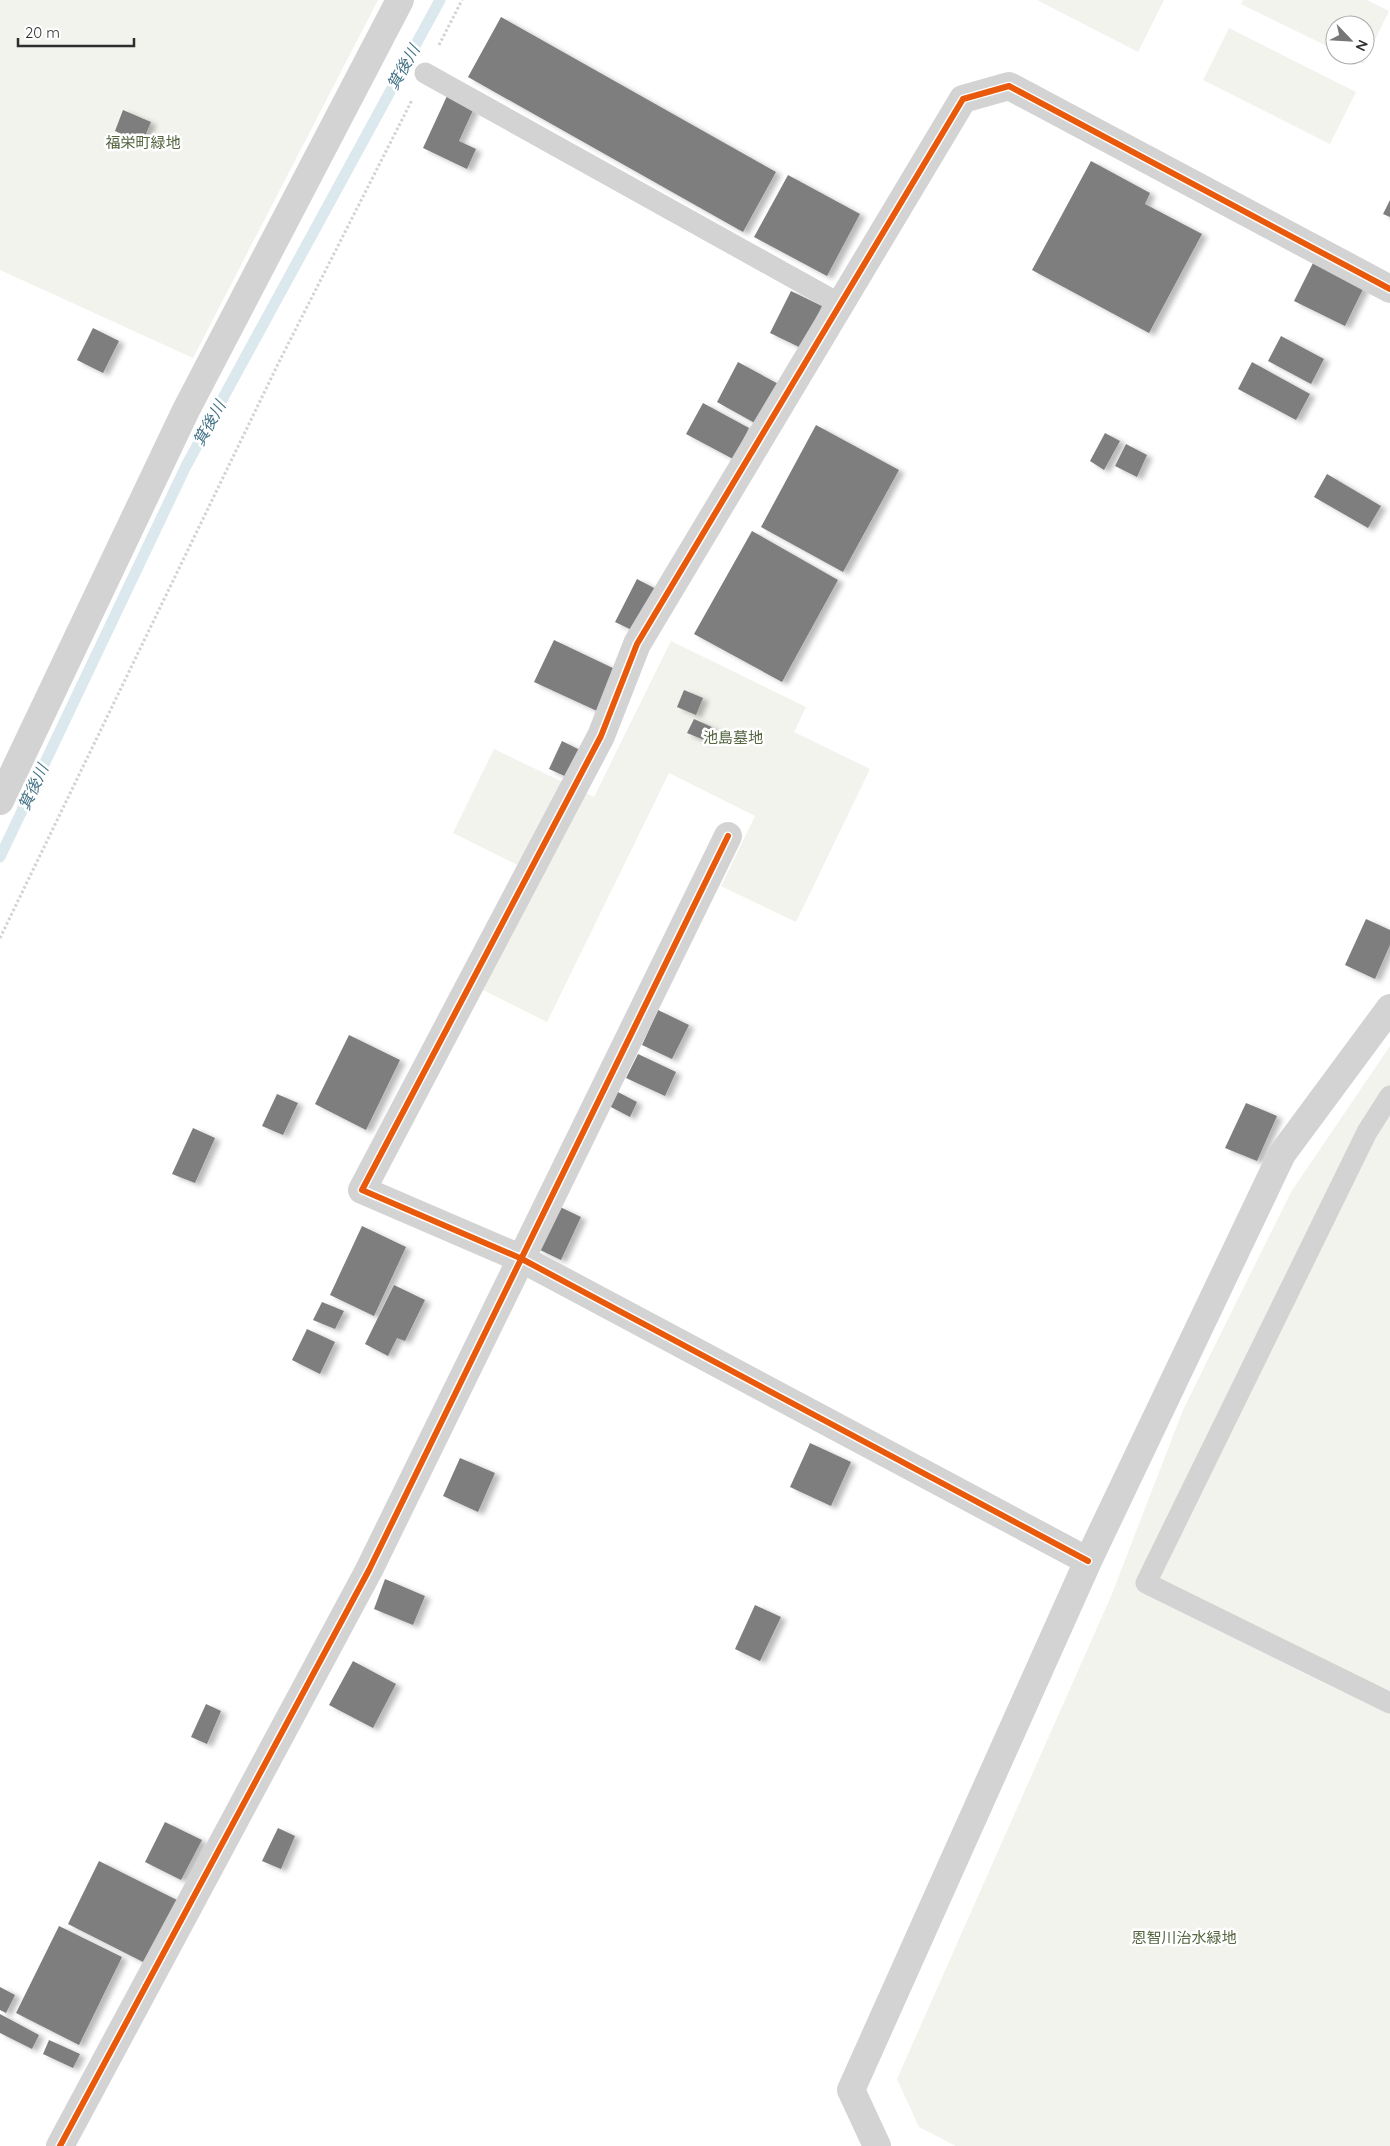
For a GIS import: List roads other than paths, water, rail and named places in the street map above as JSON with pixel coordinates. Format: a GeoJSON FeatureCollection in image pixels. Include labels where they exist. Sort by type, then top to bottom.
{"type":"FeatureCollection","features":[{"type":"Feature","properties":{"kind":"street"},"geometry":{"type":"LineString","coordinates":[[0,802],[186,410],[400,0]]}},
{"type":"Feature","properties":{"kind":"street"},"geometry":{"type":"LineString","coordinates":[[1088,1561],[520,1258],[362,1190],[601,736],[637,644],[963,99],[1009,86],[1390,289]]}},
{"type":"Feature","properties":{"kind":"street"},"geometry":{"type":"LineString","coordinates":[[60,2146],[369,1570],[728,836]]}},
{"type":"Feature","properties":{"kind":"street"},"geometry":{"type":"LineString","coordinates":[[877,2146],[851,2090],[1088,1561],[1282,1154],[1390,1008]]}},
{"type":"Feature","properties":{"kind":"lane"},"geometry":{"type":"LineString","coordinates":[[425,73],[840,304]]}},
{"type":"Feature","properties":{"kind":"lane"},"geometry":{"type":"LineString","coordinates":[[1390,1096],[1366,1132],[1146,1583],[1390,1703]]}},
{"type":"Feature","properties":{"kind":"waterway","name":"箕後川"},"geometry":{"type":"LineString","coordinates":[[0,857],[186,466],[440,0]]}},
{"type":"Feature","properties":{"kind":"park label","name":"福栄町緑地"},"geometry":{"type":"Point","coordinates":[143,143]}},
{"type":"Feature","properties":{"kind":"park label","name":"池島墓地"},"geometry":{"type":"Point","coordinates":[733,738]}},
{"type":"Feature","properties":{"kind":"park label","name":"恩智川治水緑地"},"geometry":{"type":"Point","coordinates":[1184,1938]}}]}
